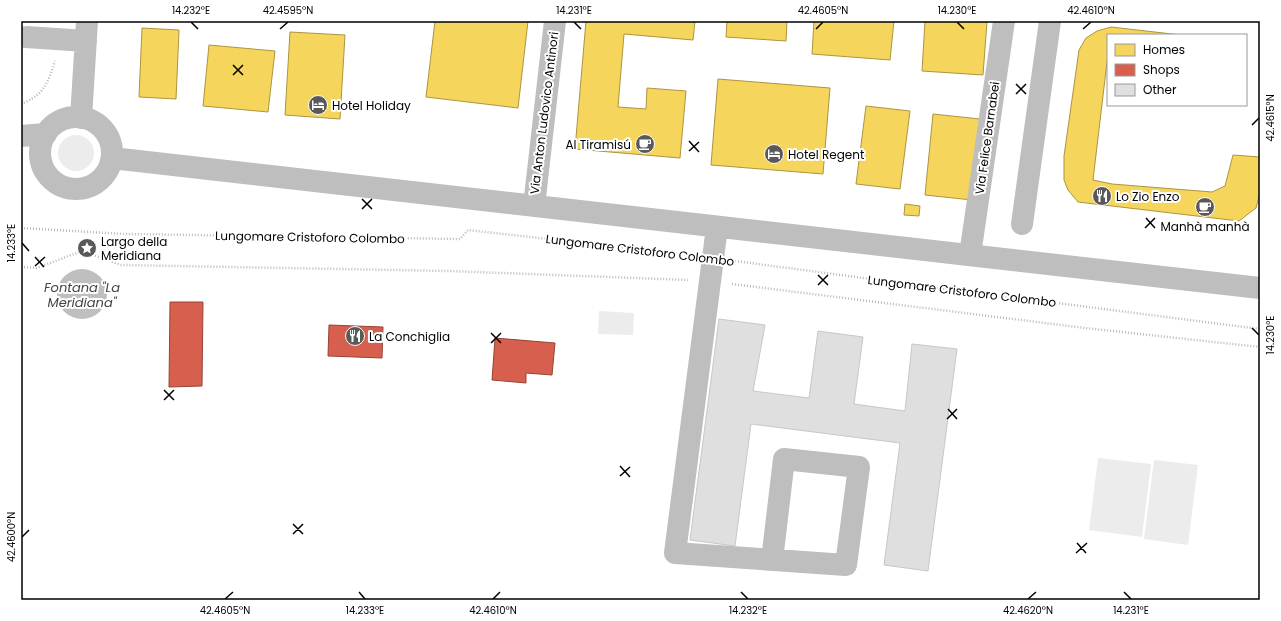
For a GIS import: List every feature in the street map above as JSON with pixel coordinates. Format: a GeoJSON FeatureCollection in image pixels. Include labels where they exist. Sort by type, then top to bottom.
{"type":"FeatureCollection","features":[{"type":"Feature","properties":{"kind":"street","name":"Via Anton Ludovico Antinori"},"geometry":{"type":"LineString","coordinates":[[534,206],[555,21]]}},
{"type":"Feature","properties":{"kind":"street","name":"Via Felice Barnabei"},"geometry":{"type":"LineString","coordinates":[[970,256],[1004,21]]}},
{"type":"Feature","properties":{"kind":"street"},"geometry":{"type":"LineString","coordinates":[[1022,224],[1050,21]]}},
{"type":"Feature","properties":{"kind":"street"},"geometry":{"type":"LineString","coordinates":[[26,37],[86,31],[81,118]]}},
{"type":"Feature","properties":{"kind":"street"},"geometry":{"type":"LineString","coordinates":[[81,118],[92,121],[105,131],[110,141],[112,158],[108,170],[101,179],[91,186],[73,189],[61,186],[51,179],[42,163],[40,152],[41,145],[46,134],[58,122],[65,119],[81,118]]}},
{"type":"Feature","properties":{"kind":"street"},"geometry":{"type":"LineString","coordinates":[[21,136],[46,134]]}},
{"type":"Feature","properties":{"kind":"street"},"geometry":{"type":"LineString","coordinates":[[112,158],[1260,288]]}},
{"type":"Feature","properties":{"kind":"street"},"geometry":{"type":"LineString","coordinates":[[717,227],[675,553],[772,560],[846,565],[859,468],[784,459],[772,560]]}},
{"type":"Feature","properties":{"kind":"path"},"geometry":{"type":"LineString","coordinates":[[21,104],[32,100],[42,91],[48,81]]}},
{"type":"Feature","properties":{"kind":"path","name":"Lungomare Cristoforo Colombo"},"geometry":{"type":"LineString","coordinates":[[21,228],[132,234],[460,239],[468,230],[713,258],[1260,329]]}},
{"type":"Feature","properties":{"kind":"path"},"geometry":{"type":"LineString","coordinates":[[21,267],[37,268],[82,251],[121,265],[449,270],[710,281],[1085,328],[1260,348]]}},
{"type":"Feature","properties":{"kind":"shaded area"},"geometry":{"type":"Polygon","coordinates":[[[76,135],[86,138],[91,143],[94,153],[91,163],[86,168],[76,171],[66,168],[61,163],[58,153],[61,143],[66,138],[76,135]]]}},
{"type":"Feature","properties":{"kind":"shaded area"},"geometry":{"type":"Polygon","coordinates":[[[599,311],[634,313],[633,335],[598,334],[599,311]]]}},
{"type":"Feature","properties":{"kind":"shaded area"},"geometry":{"type":"Polygon","coordinates":[[[1098,458],[1151,464],[1142,537],[1089,530],[1098,458]]]}},
{"type":"Feature","properties":{"kind":"shaded area"},"geometry":{"type":"Polygon","coordinates":[[[1154,460],[1198,465],[1188,545],[1144,539],[1154,460]]]}},
{"type":"Feature","properties":{"kind":"water","name":"Fontana \"La Meridiana\""},"geometry":{"type":"Polygon","coordinates":[[[82,269],[91,271],[102,280],[107,294],[105,303],[96,314],[82,319],[73,317],[62,308],[57,294],[59,285],[68,274],[82,269]]]}},
{"type":"Feature","properties":{"kind":"building: Homes"},"geometry":{"type":"Polygon","coordinates":[[[435,21],[528,21],[518,108],[426,97],[435,21]]]}},
{"type":"Feature","properties":{"kind":"building: Homes"},"geometry":{"type":"Polygon","coordinates":[[[586,21],[695,21],[693,40],[624,34],[618,107],[646,109],[647,88],[686,91],[680,158],[575,149],[586,21]]]}},
{"type":"Feature","properties":{"kind":"building: Homes"},"geometry":{"type":"Polygon","coordinates":[[[727,21],[787,21],[786,41],[726,37],[727,21]]]}},
{"type":"Feature","properties":{"kind":"building: Homes"},"geometry":{"type":"Polygon","coordinates":[[[814,21],[894,21],[890,60],[812,54],[814,21]]]}},
{"type":"Feature","properties":{"kind":"building: Homes"},"geometry":{"type":"Polygon","coordinates":[[[925,21],[987,22],[983,75],[922,71],[925,21]]]}},
{"type":"Feature","properties":{"kind":"building: Homes"},"geometry":{"type":"Polygon","coordinates":[[[1111,27],[1172,34],[1107,34],[1107,62],[1093,180],[1112,184],[1212,192],[1225,186],[1233,155],[1260,157],[1260,193],[1256,208],[1239,221],[1078,202],[1068,190],[1064,180],[1064,156],[1079,50],[1086,38],[1097,31],[1111,27]]]}},
{"type":"Feature","properties":{"kind":"building: Homes"},"geometry":{"type":"Polygon","coordinates":[[[142,28],[179,30],[176,99],[139,97],[142,28]]]}},
{"type":"Feature","properties":{"kind":"building: Homes"},"geometry":{"type":"Polygon","coordinates":[[[290,32],[345,35],[340,119],[285,115],[290,32]]]}},
{"type":"Feature","properties":{"kind":"building: Homes"},"geometry":{"type":"Polygon","coordinates":[[[209,45],[275,51],[268,112],[203,106],[209,45]]]}},
{"type":"Feature","properties":{"kind":"building: Homes"},"geometry":{"type":"Polygon","coordinates":[[[718,79],[830,88],[823,174],[711,165],[718,79]]]}},
{"type":"Feature","properties":{"kind":"building: Homes"},"geometry":{"type":"Polygon","coordinates":[[[866,106],[910,111],[900,189],[856,184],[866,106]]]}},
{"type":"Feature","properties":{"kind":"building: Homes"},"geometry":{"type":"Polygon","coordinates":[[[933,114],[980,119],[972,200],[925,195],[933,114]]]}},
{"type":"Feature","properties":{"kind":"building: Homes"},"geometry":{"type":"Polygon","coordinates":[[[905,204],[920,206],[919,216],[904,215],[905,204]]]}},
{"type":"Feature","properties":{"kind":"building: Shops"},"geometry":{"type":"Polygon","coordinates":[[[170,302],[203,302],[202,386],[169,387],[170,302]]]}},
{"type":"Feature","properties":{"kind":"building: Shops"},"geometry":{"type":"Polygon","coordinates":[[[329,325],[383,327],[382,358],[328,356],[329,325]]]}},
{"type":"Feature","properties":{"kind":"building: Shops"},"geometry":{"type":"Polygon","coordinates":[[[495,338],[555,343],[552,375],[526,373],[526,383],[492,380],[495,338]]]}},
{"type":"Feature","properties":{"kind":"building: Other"},"geometry":{"type":"Polygon","coordinates":[[[719,319],[765,325],[753,391],[809,398],[818,331],[863,337],[854,404],[905,411],[912,344],[957,349],[928,571],[884,565],[900,443],[751,424],[735,546],[690,540],[719,319]]]}},
{"type":"Feature","properties":{"kind":"place","name":"Hotel Holiday"},"geometry":{"type":"Point","coordinates":[318,105]}},
{"type":"Feature","properties":{"kind":"place","name":"Al Tiramisú"},"geometry":{"type":"Point","coordinates":[645,144]}},
{"type":"Feature","properties":{"kind":"place","name":"Hotel Regent"},"geometry":{"type":"Point","coordinates":[774,154]}},
{"type":"Feature","properties":{"kind":"place","name":"Lo Zio Enzo"},"geometry":{"type":"Point","coordinates":[1102,196]}},
{"type":"Feature","properties":{"kind":"place","name":"Manhà manhà"},"geometry":{"type":"Point","coordinates":[1205,207]}},
{"type":"Feature","properties":{"kind":"place","name":"Largo della Meridiana"},"geometry":{"type":"Point","coordinates":[87,248]}},
{"type":"Feature","properties":{"kind":"place","name":"La Conchiglia"},"geometry":{"type":"Point","coordinates":[355,336]}}]}
